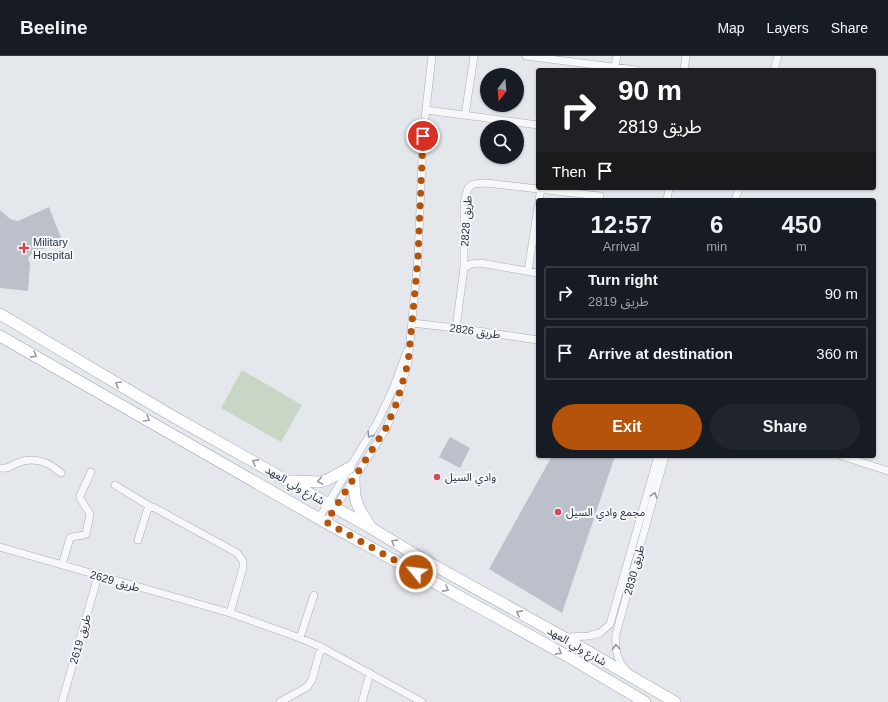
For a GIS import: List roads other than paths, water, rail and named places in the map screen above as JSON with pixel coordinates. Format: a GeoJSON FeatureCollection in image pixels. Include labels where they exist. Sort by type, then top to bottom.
{"type":"FeatureCollection","features":[{"type":"Feature","properties":{"kind":"main road","name":"شارع ولي العهد"},"geometry":{"type":"LineString","coordinates":[[0,314],[167,414],[289,481],[326,513],[372,528],[419,557],[564,637],[635,680],[675,702]]}},
{"type":"Feature","properties":{"kind":"main road","name":"شارع ولي العهد"},"geometry":{"type":"LineString","coordinates":[[0,336],[227,465],[326,513],[645,702]]}},
{"type":"Feature","properties":{"kind":"main road"},"geometry":{"type":"LineString","coordinates":[[289,481],[319,482],[327,480],[349,468]]}},
{"type":"Feature","properties":{"kind":"main road"},"geometry":{"type":"LineString","coordinates":[[354,478],[357,506],[372,528]]}},
{"type":"Feature","properties":{"kind":"street"},"geometry":{"type":"LineString","coordinates":[[326,513],[354,478],[386,428],[397,402],[408,363],[418,257],[423,136],[432,56]]}},
{"type":"Feature","properties":{"kind":"street"},"geometry":{"type":"LineString","coordinates":[[465,115],[474,56]]}},
{"type":"Feature","properties":{"kind":"street"},"geometry":{"type":"LineString","coordinates":[[526,56],[622,68]]}},
{"type":"Feature","properties":{"kind":"street"},"geometry":{"type":"LineString","coordinates":[[615,67],[617,56]]}},
{"type":"Feature","properties":{"kind":"street"},"geometry":{"type":"LineString","coordinates":[[684,68],[686,56]]}},
{"type":"Feature","properties":{"kind":"street"},"geometry":{"type":"LineString","coordinates":[[775,68],[778,56]]}},
{"type":"Feature","properties":{"kind":"street"},"geometry":{"type":"LineString","coordinates":[[426,110],[536,125]]}},
{"type":"Feature","properties":{"kind":"street","name":"طريق 2828"},"geometry":{"type":"LineString","coordinates":[[456,328],[464,268],[464,203],[468,188],[479,182],[536,188]]}},
{"type":"Feature","properties":{"kind":"street","name":"طريق 2828"},"geometry":{"type":"LineString","coordinates":[[551,190],[600,195]]}},
{"type":"Feature","properties":{"kind":"street"},"geometry":{"type":"LineString","coordinates":[[528,271],[536,220]]}},
{"type":"Feature","properties":{"kind":"street"},"geometry":{"type":"LineString","coordinates":[[464,268],[471,264],[480,263],[536,273]]}},
{"type":"Feature","properties":{"kind":"street","name":"طريق 2826"},"geometry":{"type":"LineString","coordinates":[[412,323],[536,340]]}},
{"type":"Feature","properties":{"kind":"street"},"geometry":{"type":"LineString","coordinates":[[326,513],[349,468],[377,424],[404,357],[409,349]]}},
{"type":"Feature","properties":{"kind":"street"},"geometry":{"type":"LineString","coordinates":[[387,401],[397,402]]}},
{"type":"Feature","properties":{"kind":"street"},"geometry":{"type":"LineString","coordinates":[[377,424],[386,428]]}},
{"type":"Feature","properties":{"kind":"street","name":"طريق 2830"},"geometry":{"type":"LineString","coordinates":[[564,637],[576,638],[594,635],[600,633],[610,624],[657,458]]}},
{"type":"Feature","properties":{"kind":"street","name":"طريق 2830"},"geometry":{"type":"LineString","coordinates":[[635,680],[618,660],[616,634],[664,458]]}},
{"type":"Feature","properties":{"kind":"street"},"geometry":{"type":"LineString","coordinates":[[848,458],[888,471]]}},
{"type":"Feature","properties":{"kind":"street"},"geometry":{"type":"LineString","coordinates":[[0,468],[10,468],[17,463],[33,460],[49,464],[61,473]]}},
{"type":"Feature","properties":{"kind":"street"},"geometry":{"type":"LineString","coordinates":[[62,566],[70,538],[72,536],[82,536],[86,534],[87,531],[90,514],[80,496],[91,472]]}},
{"type":"Feature","properties":{"kind":"street"},"geometry":{"type":"LineString","coordinates":[[114,485],[240,556],[243,561],[244,568],[230,613]]}},
{"type":"Feature","properties":{"kind":"street"},"geometry":{"type":"LineString","coordinates":[[138,540],[147,511],[151,507]]}},
{"type":"Feature","properties":{"kind":"street","name":"طريق 2629"},"geometry":{"type":"LineString","coordinates":[[0,547],[230,613],[300,638],[321,647],[422,702]]}},
{"type":"Feature","properties":{"kind":"street","name":"طريق 2619"},"geometry":{"type":"LineString","coordinates":[[62,702],[98,576]]}},
{"type":"Feature","properties":{"kind":"street"},"geometry":{"type":"LineString","coordinates":[[300,638],[314,595]]}},
{"type":"Feature","properties":{"kind":"street"},"geometry":{"type":"LineString","coordinates":[[280,702],[306,687],[312,680],[321,647]]}},
{"type":"Feature","properties":{"kind":"street"},"geometry":{"type":"LineString","coordinates":[[362,702],[370,673]]}},
{"type":"Feature","properties":{"kind":"place","name":"Military Hospital"},"geometry":{"type":"Point","coordinates":[24,248]}},
{"type":"Feature","properties":{"kind":"place","name":"وادي السيل"},"geometry":{"type":"Point","coordinates":[437,477]}},
{"type":"Feature","properties":{"kind":"place","name":"مجمع وادي السيل"},"geometry":{"type":"Point","coordinates":[558,512]}}]}
